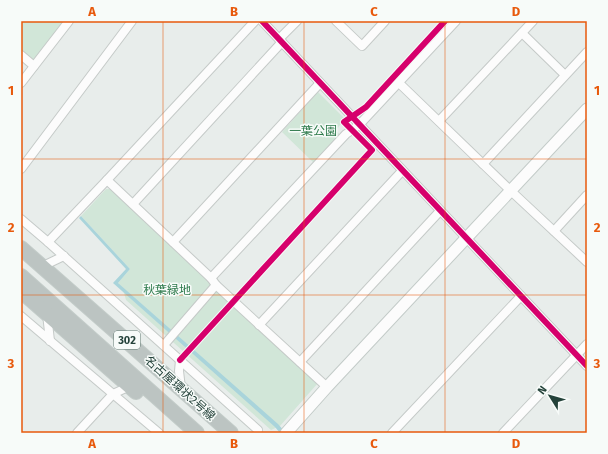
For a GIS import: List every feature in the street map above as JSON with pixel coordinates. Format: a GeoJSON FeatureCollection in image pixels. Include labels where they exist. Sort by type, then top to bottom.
{"type":"FeatureCollection","features":[{"type":"Feature","properties":{"kind":"highway","name":"名古屋環状2号線"},"geometry":{"type":"LineString","coordinates":[[21,248],[231,433]]}},
{"type":"Feature","properties":{"kind":"highway"},"geometry":{"type":"LineString","coordinates":[[21,256],[220,433]]}},
{"type":"Feature","properties":{"kind":"highway"},"geometry":{"type":"LineString","coordinates":[[21,276],[197,433]]}},
{"type":"Feature","properties":{"kind":"highway","name":"302"},"geometry":{"type":"LineString","coordinates":[[21,291],[183,433]]}},
{"type":"Feature","properties":{"kind":"street"},"geometry":{"type":"LineString","coordinates":[[21,83],[69,21]]}},
{"type":"Feature","properties":{"kind":"street"},"geometry":{"type":"LineString","coordinates":[[21,169],[132,21]]}},
{"type":"Feature","properties":{"kind":"street"},"geometry":{"type":"LineString","coordinates":[[48,242],[255,21]]}},
{"type":"Feature","properties":{"kind":"street"},"geometry":{"type":"LineString","coordinates":[[262,21],[587,366]]}},
{"type":"Feature","properties":{"kind":"street"},"geometry":{"type":"LineString","coordinates":[[133,204],[281,41],[297,21]]}},
{"type":"Feature","properties":{"kind":"street"},"geometry":{"type":"LineString","coordinates":[[336,21],[362,46],[385,21]]}},
{"type":"Feature","properties":{"kind":"street"},"geometry":{"type":"LineString","coordinates":[[166,342],[214,282],[346,134],[359,125],[456,21]]}},
{"type":"Feature","properties":{"kind":"street"},"geometry":{"type":"LineString","coordinates":[[439,121],[533,21]]}},
{"type":"Feature","properties":{"kind":"street"},"geometry":{"type":"LineString","coordinates":[[522,34],[566,75]]}},
{"type":"Feature","properties":{"kind":"street"},"geometry":{"type":"LineString","coordinates":[[483,164],[587,52]]}},
{"type":"Feature","properties":{"kind":"street"},"geometry":{"type":"LineString","coordinates":[[21,55],[34,66]]}},
{"type":"Feature","properties":{"kind":"street"},"geometry":{"type":"LineString","coordinates":[[173,242],[320,83]]}},
{"type":"Feature","properties":{"kind":"street"},"geometry":{"type":"LineString","coordinates":[[399,83],[587,262]]}},
{"type":"Feature","properties":{"kind":"street"},"geometry":{"type":"LineString","coordinates":[[287,432],[327,387],[587,109]]}},
{"type":"Feature","properties":{"kind":"street"},"geometry":{"type":"LineString","coordinates":[[259,325],[402,170]]}},
{"type":"Feature","properties":{"kind":"street"},"geometry":{"type":"LineString","coordinates":[[107,180],[259,325],[327,387]]}},
{"type":"Feature","properties":{"kind":"street"},"geometry":{"type":"LineString","coordinates":[[554,231],[587,195]]}},
{"type":"Feature","properties":{"kind":"street"},"geometry":{"type":"LineString","coordinates":[[300,362],[440,211]]}},
{"type":"Feature","properties":{"kind":"street"},"geometry":{"type":"LineString","coordinates":[[21,219],[166,342],[180,360],[258,430]]}},
{"type":"Feature","properties":{"kind":"street"},"geometry":{"type":"LineString","coordinates":[[43,266],[64,256]]}},
{"type":"Feature","properties":{"kind":"street"},"geometry":{"type":"LineString","coordinates":[[392,433],[521,296]]}},
{"type":"Feature","properties":{"kind":"street"},"geometry":{"type":"LineString","coordinates":[[47,314],[50,341]]}},
{"type":"Feature","properties":{"kind":"street"},"geometry":{"type":"LineString","coordinates":[[21,316],[159,433]]}},
{"type":"Feature","properties":{"kind":"street"},"geometry":{"type":"LineString","coordinates":[[503,433],[587,344]]}},
{"type":"Feature","properties":{"kind":"street"},"geometry":{"type":"LineString","coordinates":[[180,360],[179,371],[181,388]]}},
{"type":"Feature","properties":{"kind":"street"},"geometry":{"type":"LineString","coordinates":[[77,433],[113,394],[130,386]]}},
{"type":"Feature","properties":{"kind":"green space"},"geometry":{"type":"Polygon","coordinates":[[[21,21],[64,21],[35,59],[32,59],[21,51],[21,21]]]}},
{"type":"Feature","properties":{"kind":"green space","name":"一葉公園"},"geometry":{"type":"Polygon","coordinates":[[[318,92],[345,119],[336,130],[340,135],[314,163],[282,132],[318,92]]]}},
{"type":"Feature","properties":{"kind":"green space","name":"秋葉緑地"},"geometry":{"type":"Polygon","coordinates":[[[106,189],[112,189],[208,281],[218,293],[318,383],[280,426],[271,430],[126,300],[118,283],[130,269],[81,216],[106,189]]]}},
{"type":"Feature","properties":{"kind":"water"},"geometry":{"type":"Polygon","coordinates":[[[81,216],[130,269],[118,283],[278,424],[286,433],[280,433],[113,283],[126,269],[79,218],[81,216]]]}},
{"type":"Feature","properties":{"kind":"cycle path"},"geometry":{"type":"LineString","coordinates":[[262,21],[587,366]]}},
{"type":"Feature","properties":{"kind":"cycle path"},"geometry":{"type":"LineString","coordinates":[[180,360],[372,150],[344,122],[366,107],[445,21]]}}]}
